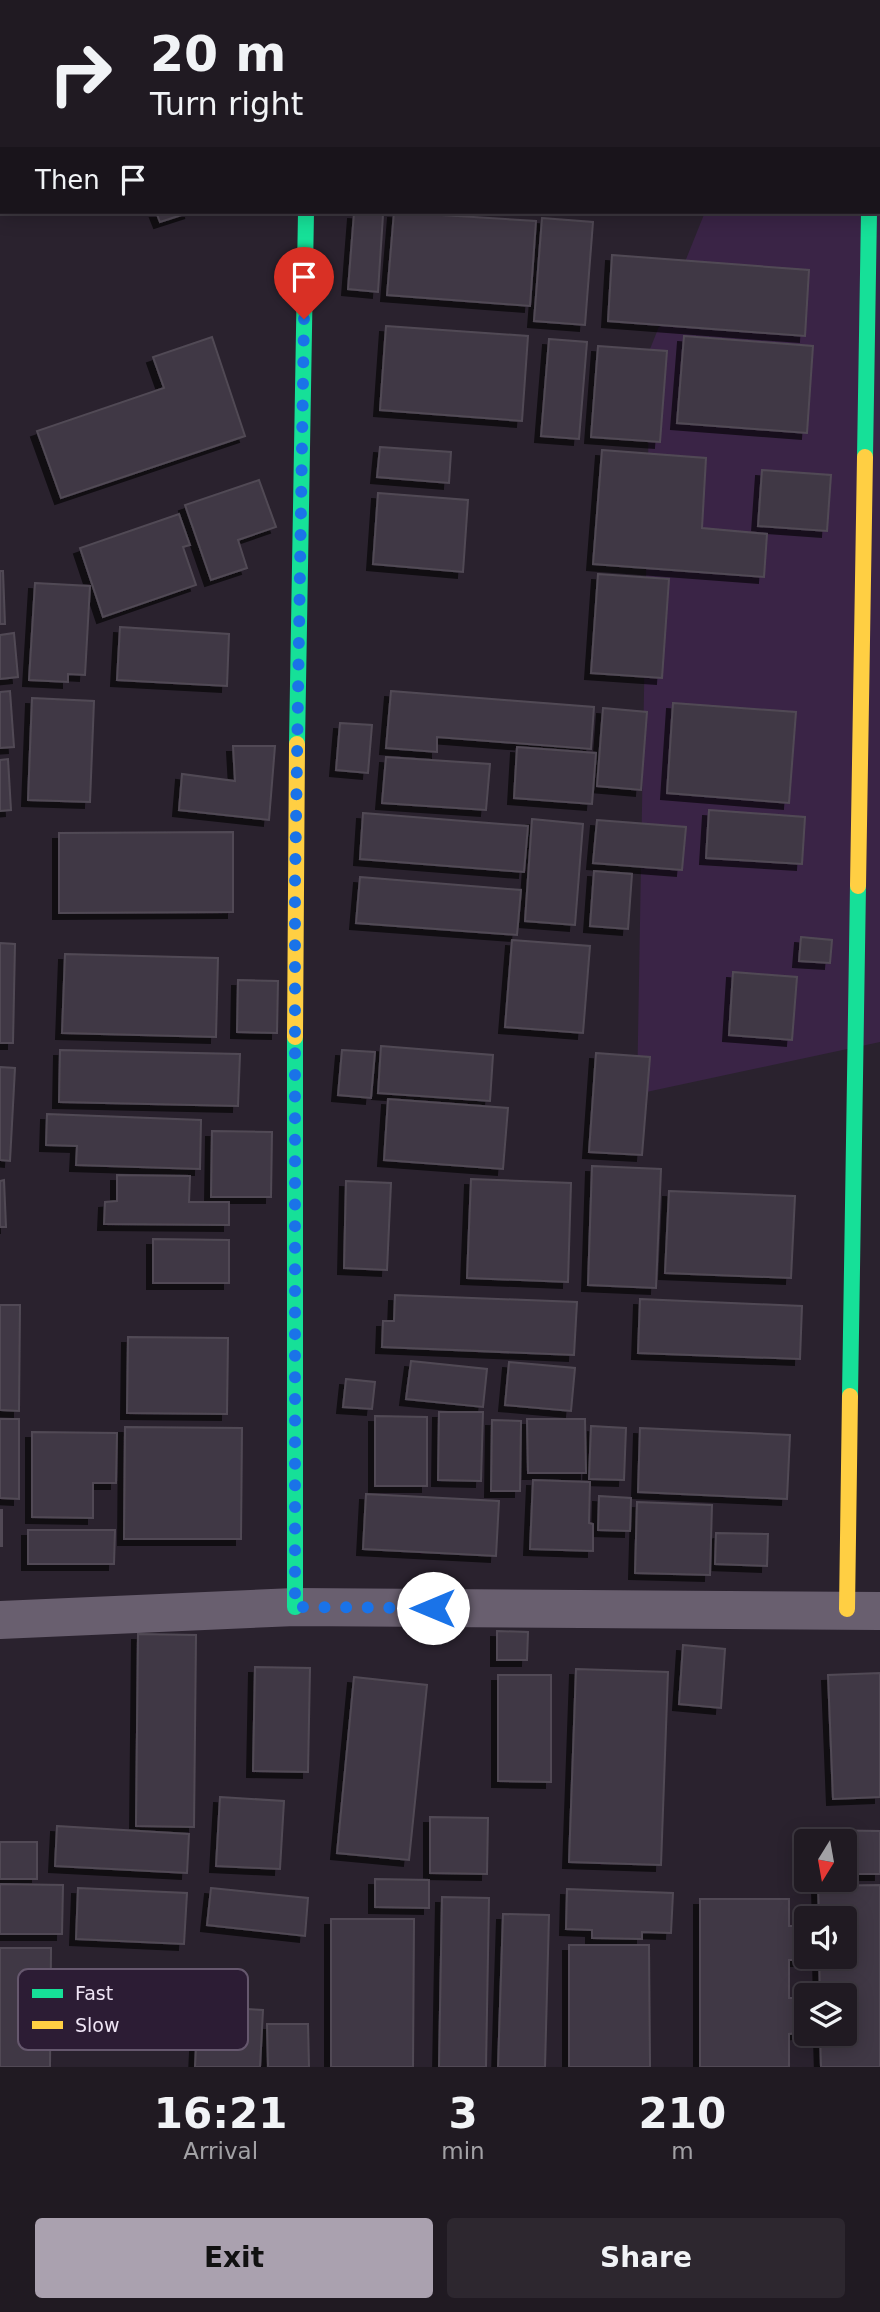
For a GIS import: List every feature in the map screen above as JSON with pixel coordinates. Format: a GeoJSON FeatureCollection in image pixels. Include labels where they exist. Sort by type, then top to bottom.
{"type":"FeatureCollection","features":[{"type":"Feature","properties":{"kind":"street"},"geometry":{"type":"LineString","coordinates":[[295,1607],[295,885],[306,214]]}},
{"type":"Feature","properties":{"kind":"street"},"geometry":{"type":"LineString","coordinates":[[0,1620],[295,1607],[864,1610],[869,214]]}},
{"type":"Feature","properties":{"kind":"shaded area"},"geometry":{"type":"Polygon","coordinates":[[[704,214],[880,214],[880,1042],[637,1094],[650,349],[704,214]]]}},
{"type":"Feature","properties":{"kind":"building"},"geometry":{"type":"Polygon","coordinates":[[[157,214],[185,214],[160,222],[157,214]]]}},
{"type":"Feature","properties":{"kind":"building"},"geometry":{"type":"Polygon","coordinates":[[[354,214],[383,215],[378,292],[348,289],[354,214]]]}},
{"type":"Feature","properties":{"kind":"building"},"geometry":{"type":"Polygon","coordinates":[[[394,214],[536,221],[530,306],[387,295],[394,214]]]}},
{"type":"Feature","properties":{"kind":"building"},"geometry":{"type":"Polygon","coordinates":[[[542,218],[593,222],[585,325],[534,321],[542,218]]]}},
{"type":"Feature","properties":{"kind":"building"},"geometry":{"type":"Polygon","coordinates":[[[612,255],[809,270],[805,336],[608,321],[612,255]]]}},
{"type":"Feature","properties":{"kind":"building"},"geometry":{"type":"Polygon","coordinates":[[[386,326],[528,336],[522,421],[380,410],[386,326]]]}},
{"type":"Feature","properties":{"kind":"building"},"geometry":{"type":"Polygon","coordinates":[[[684,336],[813,346],[807,433],[677,423],[684,336]]]}},
{"type":"Feature","properties":{"kind":"building"},"geometry":{"type":"Polygon","coordinates":[[[212,337],[245,436],[61,498],[37,431],[164,388],[153,357],[212,337]]]}},
{"type":"Feature","properties":{"kind":"building"},"geometry":{"type":"Polygon","coordinates":[[[549,339],[587,342],[579,439],[541,436],[549,339]]]}},
{"type":"Feature","properties":{"kind":"building"},"geometry":{"type":"Polygon","coordinates":[[[598,346],[667,351],[660,442],[591,437],[598,346]]]}},
{"type":"Feature","properties":{"kind":"building"},"geometry":{"type":"Polygon","coordinates":[[[380,447],[451,452],[449,483],[377,477],[380,447]]]}},
{"type":"Feature","properties":{"kind":"building"},"geometry":{"type":"Polygon","coordinates":[[[602,450],[706,458],[702,528],[767,534],[764,577],[593,564],[602,450]]]}},
{"type":"Feature","properties":{"kind":"building"},"geometry":{"type":"Polygon","coordinates":[[[762,470],[831,475],[827,531],[758,526],[762,470]]]}},
{"type":"Feature","properties":{"kind":"building"},"geometry":{"type":"Polygon","coordinates":[[[259,480],[276,527],[238,540],[247,568],[211,580],[185,505],[259,480]]]}},
{"type":"Feature","properties":{"kind":"building"},"geometry":{"type":"Polygon","coordinates":[[[378,493],[468,500],[463,572],[373,564],[378,493]]]}},
{"type":"Feature","properties":{"kind":"building"},"geometry":{"type":"Polygon","coordinates":[[[179,514],[190,545],[183,547],[196,585],[103,617],[80,548],[179,514]]]}},
{"type":"Feature","properties":{"kind":"building"},"geometry":{"type":"Polygon","coordinates":[[[0,571],[3,571],[5,624],[0,624],[0,571]]]}},
{"type":"Feature","properties":{"kind":"building"},"geometry":{"type":"Polygon","coordinates":[[[598,574],[669,579],[662,678],[591,673],[598,574]]]}},
{"type":"Feature","properties":{"kind":"building"},"geometry":{"type":"Polygon","coordinates":[[[35,583],[90,586],[85,675],[68,674],[68,682],[29,680],[35,583]]]}},
{"type":"Feature","properties":{"kind":"building"},"geometry":{"type":"Polygon","coordinates":[[[120,627],[229,634],[227,686],[117,680],[120,627]]]}},
{"type":"Feature","properties":{"kind":"building"},"geometry":{"type":"Polygon","coordinates":[[[14,633],[18,677],[0,679],[0,635],[14,633]]]}},
{"type":"Feature","properties":{"kind":"building"},"geometry":{"type":"Polygon","coordinates":[[[10,691],[14,747],[0,748],[0,692],[10,691]]]}},
{"type":"Feature","properties":{"kind":"building"},"geometry":{"type":"Polygon","coordinates":[[[391,691],[594,707],[591,749],[437,737],[437,752],[386,748],[391,691]]]}},
{"type":"Feature","properties":{"kind":"building"},"geometry":{"type":"Polygon","coordinates":[[[32,698],[94,701],[90,802],[28,800],[32,698]]]}},
{"type":"Feature","properties":{"kind":"building"},"geometry":{"type":"Polygon","coordinates":[[[673,703],[796,712],[789,803],[667,793],[673,703]]]}},
{"type":"Feature","properties":{"kind":"building"},"geometry":{"type":"Polygon","coordinates":[[[603,708],[647,712],[641,790],[597,786],[603,708]]]}},
{"type":"Feature","properties":{"kind":"building"},"geometry":{"type":"Polygon","coordinates":[[[340,723],[372,725],[368,773],[336,770],[340,723]]]}},
{"type":"Feature","properties":{"kind":"building"},"geometry":{"type":"Polygon","coordinates":[[[233,746],[275,746],[269,820],[179,810],[182,774],[235,781],[233,746]]]}},
{"type":"Feature","properties":{"kind":"building"},"geometry":{"type":"Polygon","coordinates":[[[517,747],[596,753],[592,804],[514,798],[517,747]]]}},
{"type":"Feature","properties":{"kind":"building"},"geometry":{"type":"Polygon","coordinates":[[[386,757],[490,764],[486,810],[382,803],[386,757]]]}},
{"type":"Feature","properties":{"kind":"building"},"geometry":{"type":"Polygon","coordinates":[[[8,759],[11,810],[0,811],[0,760],[8,759]]]}},
{"type":"Feature","properties":{"kind":"building"},"geometry":{"type":"Polygon","coordinates":[[[709,810],[805,817],[802,864],[706,858],[709,810]]]}},
{"type":"Feature","properties":{"kind":"building"},"geometry":{"type":"Polygon","coordinates":[[[363,813],[528,826],[524,872],[360,859],[363,813]]]}},
{"type":"Feature","properties":{"kind":"building"},"geometry":{"type":"Polygon","coordinates":[[[532,819],[583,824],[575,925],[525,921],[532,819]]]}},
{"type":"Feature","properties":{"kind":"building"},"geometry":{"type":"Polygon","coordinates":[[[597,820],[686,827],[682,870],[593,863],[597,820]]]}},
{"type":"Feature","properties":{"kind":"building"},"geometry":{"type":"Polygon","coordinates":[[[233,832],[233,912],[59,913],[59,833],[233,832]]]}},
{"type":"Feature","properties":{"kind":"building"},"geometry":{"type":"Polygon","coordinates":[[[594,871],[632,874],[628,929],[590,926],[594,871]]]}},
{"type":"Feature","properties":{"kind":"building"},"geometry":{"type":"Polygon","coordinates":[[[360,877],[521,890],[517,935],[356,923],[360,877]]]}},
{"type":"Feature","properties":{"kind":"building"},"geometry":{"type":"Polygon","coordinates":[[[801,937],[832,940],[830,963],[799,961],[801,937]]]}},
{"type":"Feature","properties":{"kind":"building"},"geometry":{"type":"Polygon","coordinates":[[[512,940],[590,946],[583,1033],[505,1027],[512,940]]]}},
{"type":"Feature","properties":{"kind":"building"},"geometry":{"type":"Polygon","coordinates":[[[0,943],[15,944],[13,1043],[0,1043],[0,943]]]}},
{"type":"Feature","properties":{"kind":"building"},"geometry":{"type":"Polygon","coordinates":[[[65,954],[218,958],[216,1037],[62,1033],[65,954]]]}},
{"type":"Feature","properties":{"kind":"building"},"geometry":{"type":"Polygon","coordinates":[[[733,972],[797,977],[792,1040],[729,1035],[733,972]]]}},
{"type":"Feature","properties":{"kind":"building"},"geometry":{"type":"Polygon","coordinates":[[[238,980],[278,981],[277,1033],[237,1032],[238,980]]]}},
{"type":"Feature","properties":{"kind":"building"},"geometry":{"type":"Polygon","coordinates":[[[381,1046],[493,1055],[490,1101],[378,1093],[381,1046]]]}},
{"type":"Feature","properties":{"kind":"building"},"geometry":{"type":"Polygon","coordinates":[[[60,1050],[240,1054],[238,1106],[59,1102],[60,1050]]]}},
{"type":"Feature","properties":{"kind":"building"},"geometry":{"type":"Polygon","coordinates":[[[342,1050],[375,1052],[371,1098],[338,1095],[342,1050]]]}},
{"type":"Feature","properties":{"kind":"building"},"geometry":{"type":"Polygon","coordinates":[[[596,1053],[650,1057],[642,1155],[589,1152],[596,1053]]]}},
{"type":"Feature","properties":{"kind":"building"},"geometry":{"type":"Polygon","coordinates":[[[0,1067],[15,1068],[10,1161],[0,1160],[0,1067]]]}},
{"type":"Feature","properties":{"kind":"building"},"geometry":{"type":"Polygon","coordinates":[[[388,1099],[508,1108],[503,1169],[384,1160],[388,1099]]]}},
{"type":"Feature","properties":{"kind":"building"},"geometry":{"type":"Polygon","coordinates":[[[47,1114],[201,1120],[200,1169],[76,1165],[77,1146],[46,1145],[47,1114]]]}},
{"type":"Feature","properties":{"kind":"building"},"geometry":{"type":"Polygon","coordinates":[[[212,1131],[272,1132],[271,1197],[211,1197],[212,1131]]]}},
{"type":"Feature","properties":{"kind":"building"},"geometry":{"type":"Polygon","coordinates":[[[592,1166],[661,1169],[656,1288],[588,1285],[592,1166]]]}},
{"type":"Feature","properties":{"kind":"building"},"geometry":{"type":"Polygon","coordinates":[[[117,1175],[190,1176],[189,1202],[229,1202],[229,1225],[104,1224],[105,1202],[117,1201],[117,1175]]]}},
{"type":"Feature","properties":{"kind":"building"},"geometry":{"type":"Polygon","coordinates":[[[471,1179],[571,1183],[568,1282],[467,1278],[471,1179]]]}},
{"type":"Feature","properties":{"kind":"building"},"geometry":{"type":"Polygon","coordinates":[[[4,1180],[6,1227],[0,1227],[0,1181],[4,1180]]]}},
{"type":"Feature","properties":{"kind":"building"},"geometry":{"type":"Polygon","coordinates":[[[346,1181],[391,1183],[387,1270],[344,1268],[346,1181]]]}},
{"type":"Feature","properties":{"kind":"building"},"geometry":{"type":"Polygon","coordinates":[[[669,1191],[795,1196],[791,1278],[665,1273],[669,1191]]]}},
{"type":"Feature","properties":{"kind":"building"},"geometry":{"type":"Polygon","coordinates":[[[153,1239],[229,1240],[229,1283],[153,1283],[153,1239]]]}},
{"type":"Feature","properties":{"kind":"building"},"geometry":{"type":"Polygon","coordinates":[[[395,1295],[577,1302],[574,1355],[382,1347],[383,1321],[394,1321],[395,1295]]]}},
{"type":"Feature","properties":{"kind":"building"},"geometry":{"type":"Polygon","coordinates":[[[640,1299],[802,1306],[800,1359],[638,1353],[640,1299]]]}},
{"type":"Feature","properties":{"kind":"building"},"geometry":{"type":"Polygon","coordinates":[[[0,1305],[20,1305],[19,1411],[0,1410],[0,1305]]]}},
{"type":"Feature","properties":{"kind":"building"},"geometry":{"type":"Polygon","coordinates":[[[128,1337],[228,1338],[227,1414],[127,1413],[128,1337]]]}},
{"type":"Feature","properties":{"kind":"building"},"geometry":{"type":"Polygon","coordinates":[[[411,1361],[487,1369],[483,1407],[406,1399],[411,1361]]]}},
{"type":"Feature","properties":{"kind":"building"},"geometry":{"type":"Polygon","coordinates":[[[509,1362],[575,1368],[571,1411],[505,1405],[509,1362]]]}},
{"type":"Feature","properties":{"kind":"building"},"geometry":{"type":"Polygon","coordinates":[[[346,1379],[375,1382],[372,1409],[343,1407],[346,1379]]]}},
{"type":"Feature","properties":{"kind":"building"},"geometry":{"type":"Polygon","coordinates":[[[439,1412],[483,1412],[481,1481],[438,1480],[439,1412]]]}},
{"type":"Feature","properties":{"kind":"building"},"geometry":{"type":"Polygon","coordinates":[[[375,1416],[427,1417],[427,1486],[375,1486],[375,1416]]]}},
{"type":"Feature","properties":{"kind":"building"},"geometry":{"type":"Polygon","coordinates":[[[0,1419],[19,1419],[19,1499],[0,1498],[0,1419]]]}},
{"type":"Feature","properties":{"kind":"building"},"geometry":{"type":"Polygon","coordinates":[[[527,1419],[585,1419],[586,1473],[528,1473],[527,1419]]]}},
{"type":"Feature","properties":{"kind":"building"},"geometry":{"type":"Polygon","coordinates":[[[492,1420],[521,1421],[520,1491],[491,1491],[492,1420]]]}},
{"type":"Feature","properties":{"kind":"building"},"geometry":{"type":"Polygon","coordinates":[[[591,1426],[626,1428],[624,1480],[589,1479],[591,1426]]]}},
{"type":"Feature","properties":{"kind":"building"},"geometry":{"type":"Polygon","coordinates":[[[125,1427],[242,1428],[241,1539],[124,1539],[125,1427]]]}},
{"type":"Feature","properties":{"kind":"building"},"geometry":{"type":"Polygon","coordinates":[[[640,1428],[790,1435],[787,1499],[638,1492],[640,1428]]]}},
{"type":"Feature","properties":{"kind":"building"},"geometry":{"type":"Polygon","coordinates":[[[32,1432],[117,1433],[116,1483],[93,1483],[93,1518],[32,1517],[32,1432]]]}},
{"type":"Feature","properties":{"kind":"building"},"geometry":{"type":"Polygon","coordinates":[[[533,1480],[590,1482],[589,1523],[593,1524],[593,1551],[530,1549],[533,1480]]]}},
{"type":"Feature","properties":{"kind":"building"},"geometry":{"type":"Polygon","coordinates":[[[366,1494],[499,1501],[496,1556],[363,1549],[366,1494]]]}},
{"type":"Feature","properties":{"kind":"building"},"geometry":{"type":"Polygon","coordinates":[[[599,1496],[631,1498],[630,1531],[598,1530],[599,1496]]]}},
{"type":"Feature","properties":{"kind":"building"},"geometry":{"type":"Polygon","coordinates":[[[637,1502],[712,1505],[710,1575],[635,1573],[637,1502]]]}},
{"type":"Feature","properties":{"kind":"building"},"geometry":{"type":"Polygon","coordinates":[[[2,1510],[2,1546],[0,1546],[2,1510]]]}},
{"type":"Feature","properties":{"kind":"building"},"geometry":{"type":"Polygon","coordinates":[[[28,1530],[115,1530],[114,1564],[28,1564],[28,1530]]]}},
{"type":"Feature","properties":{"kind":"building"},"geometry":{"type":"Polygon","coordinates":[[[716,1533],[768,1534],[767,1566],[715,1564],[716,1533]]]}},
{"type":"Feature","properties":{"kind":"building"},"geometry":{"type":"Polygon","coordinates":[[[497,1631],[528,1632],[527,1660],[497,1660],[497,1631]]]}},
{"type":"Feature","properties":{"kind":"building"},"geometry":{"type":"Polygon","coordinates":[[[138,1634],[196,1635],[194,1827],[136,1826],[138,1634]]]}},
{"type":"Feature","properties":{"kind":"building"},"geometry":{"type":"Polygon","coordinates":[[[683,1645],[725,1649],[721,1708],[679,1704],[683,1645]]]}},
{"type":"Feature","properties":{"kind":"building"},"geometry":{"type":"Polygon","coordinates":[[[255,1667],[310,1668],[308,1772],[253,1771],[255,1667]]]}},
{"type":"Feature","properties":{"kind":"building"},"geometry":{"type":"Polygon","coordinates":[[[576,1669],[668,1672],[661,1865],[569,1862],[576,1669]]]}},
{"type":"Feature","properties":{"kind":"building"},"geometry":{"type":"Polygon","coordinates":[[[880,1673],[880,1797],[833,1799],[828,1675],[880,1673]]]}},
{"type":"Feature","properties":{"kind":"building"},"geometry":{"type":"Polygon","coordinates":[[[498,1675],[551,1675],[551,1782],[498,1781],[498,1675]]]}},
{"type":"Feature","properties":{"kind":"building"},"geometry":{"type":"Polygon","coordinates":[[[354,1677],[427,1685],[409,1860],[337,1853],[354,1677]]]}},
{"type":"Feature","properties":{"kind":"building"},"geometry":{"type":"Polygon","coordinates":[[[220,1797],[284,1801],[280,1869],[216,1866],[220,1797]]]}},
{"type":"Feature","properties":{"kind":"building"},"geometry":{"type":"Polygon","coordinates":[[[430,1817],[488,1818],[487,1874],[430,1873],[430,1817]]]}},
{"type":"Feature","properties":{"kind":"building"},"geometry":{"type":"Polygon","coordinates":[[[57,1826],[189,1834],[187,1873],[55,1866],[57,1826]]]}},
{"type":"Feature","properties":{"kind":"building"},"geometry":{"type":"Polygon","coordinates":[[[858,1831],[880,1831],[880,1874],[858,1874],[858,1831]]]}},
{"type":"Feature","properties":{"kind":"building"},"geometry":{"type":"Polygon","coordinates":[[[0,1842],[37,1842],[37,1879],[0,1879],[0,1842]]]}},
{"type":"Feature","properties":{"kind":"building"},"geometry":{"type":"Polygon","coordinates":[[[375,1879],[429,1880],[429,1908],[375,1907],[375,1879]]]}},
{"type":"Feature","properties":{"kind":"building"},"geometry":{"type":"Polygon","coordinates":[[[0,1884],[63,1885],[62,1934],[0,1934],[0,1884]]]}},
{"type":"Feature","properties":{"kind":"building"},"geometry":{"type":"Polygon","coordinates":[[[858,1885],[880,1885],[880,2067],[821,2067],[820,2046],[857,2046],[857,1983],[820,1983],[819,1969],[857,1969],[857,1906],[819,1906],[818,1892],[858,1892],[858,1885]]]}},
{"type":"Feature","properties":{"kind":"building"},"geometry":{"type":"Polygon","coordinates":[[[78,1888],[187,1893],[184,1944],[76,1939],[78,1888]]]}},
{"type":"Feature","properties":{"kind":"building"},"geometry":{"type":"Polygon","coordinates":[[[211,1888],[308,1898],[305,1936],[207,1925],[211,1888]]]}},
{"type":"Feature","properties":{"kind":"building"},"geometry":{"type":"Polygon","coordinates":[[[567,1889],[673,1893],[671,1933],[642,1932],[642,1939],[592,1938],[592,1930],[566,1929],[567,1889]]]}},
{"type":"Feature","properties":{"kind":"building"},"geometry":{"type":"Polygon","coordinates":[[[442,1897],[489,1898],[486,2067],[439,2067],[442,1897]]]}},
{"type":"Feature","properties":{"kind":"building"},"geometry":{"type":"Polygon","coordinates":[[[700,1899],[789,1899],[789,1926],[794,1926],[794,1960],[789,1960],[789,1998],[794,1998],[794,2033],[789,2034],[789,2067],[700,2067],[700,1899]]]}},
{"type":"Feature","properties":{"kind":"building"},"geometry":{"type":"Polygon","coordinates":[[[503,1914],[549,1915],[545,2067],[498,2067],[503,1914]]]}},
{"type":"Feature","properties":{"kind":"building"},"geometry":{"type":"Polygon","coordinates":[[[331,1919],[414,1919],[413,2067],[331,2067],[331,1919]]]}},
{"type":"Feature","properties":{"kind":"building"},"geometry":{"type":"Polygon","coordinates":[[[569,1945],[649,1945],[650,2067],[569,2067],[569,1945]]]}},
{"type":"Feature","properties":{"kind":"building"},"geometry":{"type":"Polygon","coordinates":[[[0,1948],[51,1948],[51,1969],[18,1969],[18,2050],[50,2050],[50,2067],[0,2067],[0,1948]]]}},
{"type":"Feature","properties":{"kind":"building"},"geometry":{"type":"Polygon","coordinates":[[[248,2009],[263,2010],[260,2067],[195,2067],[196,2050],[248,2050],[248,2009]]]}},
{"type":"Feature","properties":{"kind":"building"},"geometry":{"type":"Polygon","coordinates":[[[267,2024],[308,2024],[309,2067],[268,2067],[267,2024]]]}},
{"type":"Feature","properties":{"kind":"traffic: fast"},"geometry":{"type":"LineString","coordinates":[[297,744],[306,214]]}},
{"type":"Feature","properties":{"kind":"traffic: fast"},"geometry":{"type":"LineString","coordinates":[[865,457],[869,214]]}},
{"type":"Feature","properties":{"kind":"traffic: fast"},"geometry":{"type":"LineString","coordinates":[[850,1396],[858,886]]}},
{"type":"Feature","properties":{"kind":"traffic: fast"},"geometry":{"type":"LineString","coordinates":[[295,1037],[295,1607]]}},
{"type":"Feature","properties":{"kind":"traffic: slow"},"geometry":{"type":"LineString","coordinates":[[858,886],[865,457]]}},
{"type":"Feature","properties":{"kind":"traffic: slow"},"geometry":{"type":"LineString","coordinates":[[295,1037],[297,744]]}},
{"type":"Feature","properties":{"kind":"traffic: slow"},"geometry":{"type":"LineString","coordinates":[[847,1609],[850,1396]]}},
{"type":"Feature","properties":{"kind":"route"},"geometry":{"type":"LineString","coordinates":[[304,319],[295,885],[295,1607],[433,1608]]}}]}
